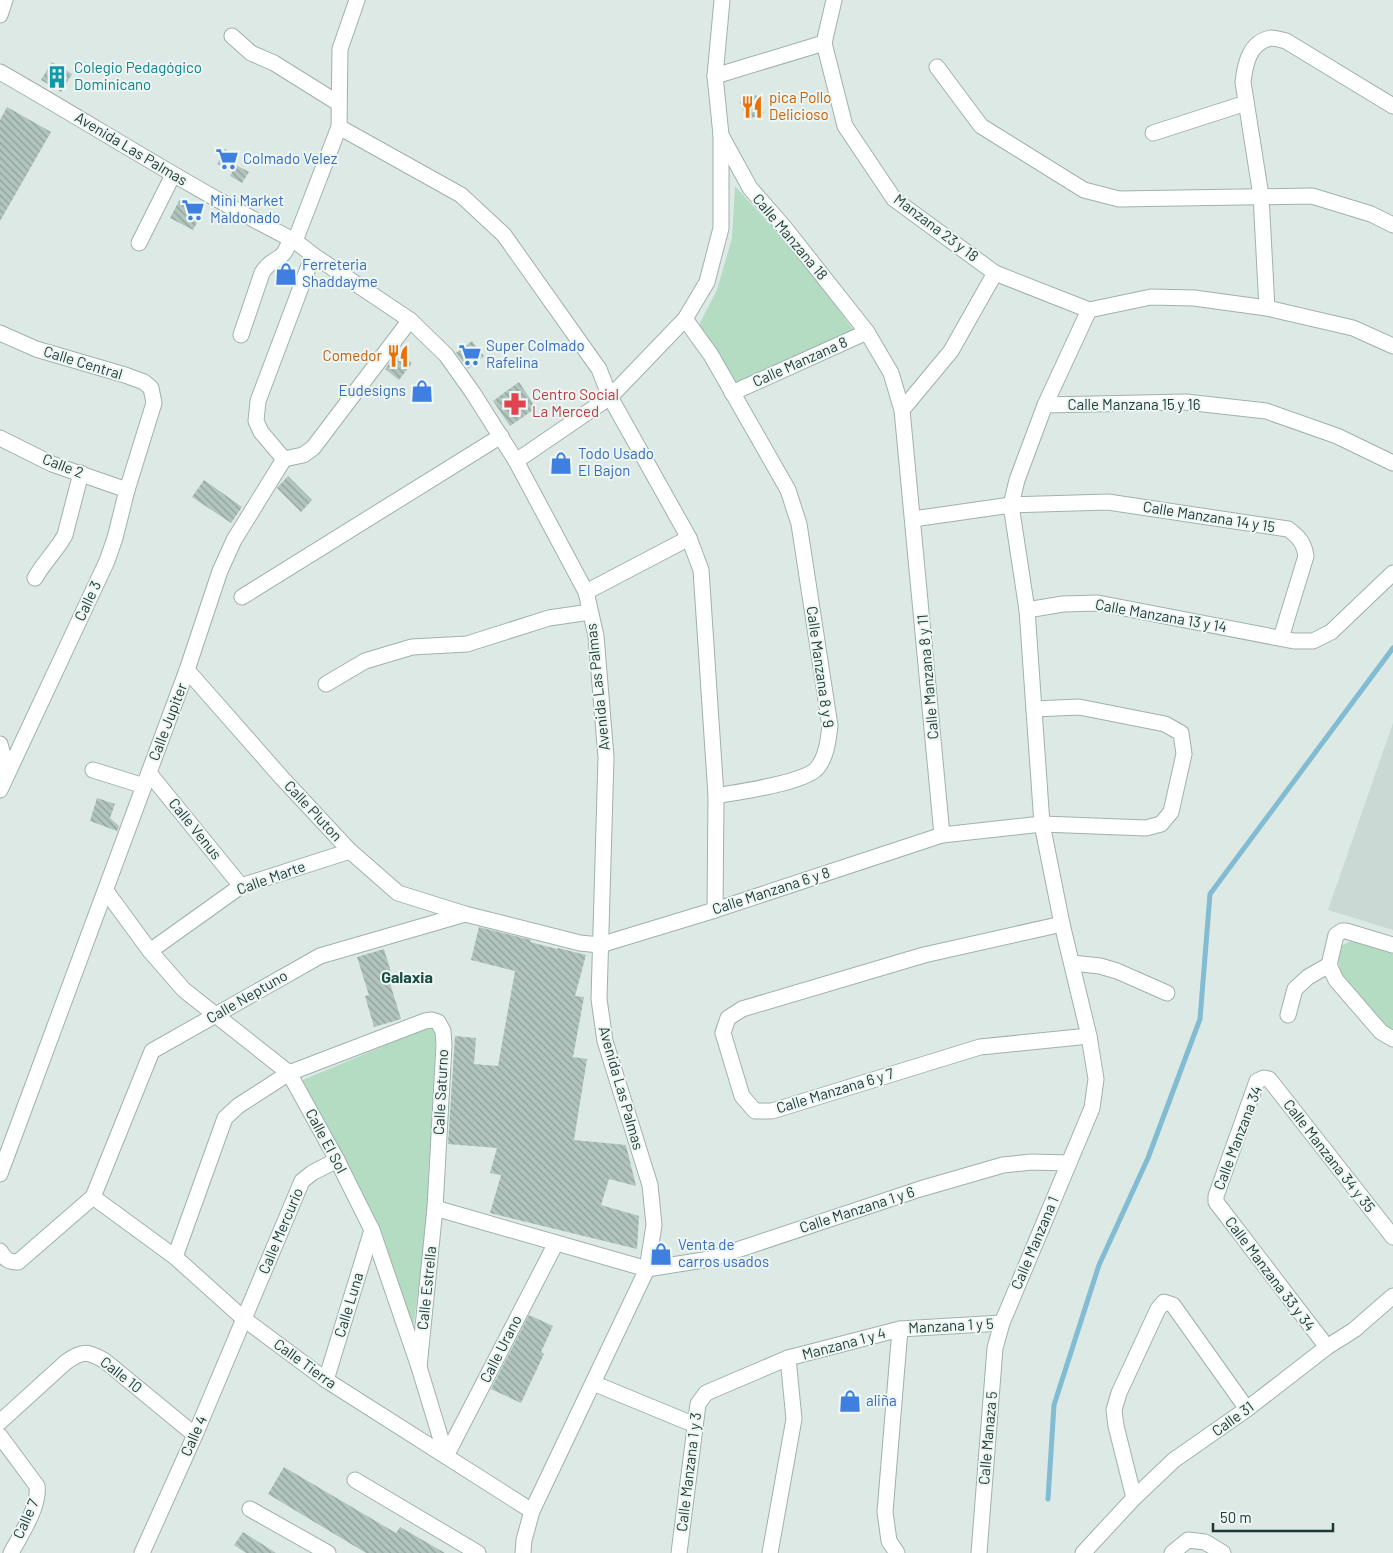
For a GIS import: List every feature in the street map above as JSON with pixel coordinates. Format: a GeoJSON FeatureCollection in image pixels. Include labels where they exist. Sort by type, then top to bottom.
{"type":"FeatureCollection","features":[{"type":"Feature","properties":{"kind":"street"},"geometry":{"type":"LineString","coordinates":[[0,15],[5,0]]}},
{"type":"Feature","properties":{"kind":"street"},"geometry":{"type":"LineString","coordinates":[[241,335],[262,272],[266,265],[284,255],[293,240],[339,127],[340,49],[357,0]]}},
{"type":"Feature","properties":{"kind":"street"},"geometry":{"type":"LineString","coordinates":[[516,461],[610,398],[685,319],[707,282],[721,228],[721,135],[715,76],[722,0]]}},
{"type":"Feature","properties":{"kind":"street"},"geometry":{"type":"LineString","coordinates":[[715,76],[824,43],[834,0]]}},
{"type":"Feature","properties":{"kind":"street"},"geometry":{"type":"LineString","coordinates":[[232,36],[251,53],[274,63],[338,103]]}},
{"type":"Feature","properties":{"kind":"street"},"geometry":{"type":"LineString","coordinates":[[1267,308],[1261,196],[1243,82],[1245,64],[1256,45],[1271,38],[1286,41],[1393,106]]}},
{"type":"Feature","properties":{"kind":"street","name":"Manzana 23 y 18"},"geometry":{"type":"LineString","coordinates":[[824,43],[845,126],[894,199],[995,273],[1089,310]]}},
{"type":"Feature","properties":{"kind":"street"},"geometry":{"type":"LineString","coordinates":[[937,67],[981,126],[1084,190],[1119,200],[1312,196],[1371,214],[1393,226]]}},
{"type":"Feature","properties":{"kind":"street","name":"Avenida Las Palmas"},"geometry":{"type":"LineString","coordinates":[[0,72],[79,117],[173,175],[293,240],[410,320],[446,355],[501,436],[586,592],[596,636],[606,757],[599,999],[605,1041],[650,1185],[654,1224],[647,1269],[532,1512],[524,1540],[523,1553]]}},
{"type":"Feature","properties":{"kind":"street"},"geometry":{"type":"LineString","coordinates":[[1153,133],[1246,103]]}},
{"type":"Feature","properties":{"kind":"street"},"geometry":{"type":"LineString","coordinates":[[339,127],[461,195],[504,235],[600,370],[610,398],[689,538],[701,570],[716,796],[716,910]]}},
{"type":"Feature","properties":{"kind":"street","name":"Calle Manzana 18"},"geometry":{"type":"LineString","coordinates":[[721,135],[750,188],[784,227],[868,332],[891,373],[902,410]]}},
{"type":"Feature","properties":{"kind":"street"},"geometry":{"type":"LineString","coordinates":[[139,244],[173,175]]}},
{"type":"Feature","properties":{"kind":"street"},"geometry":{"type":"LineString","coordinates":[[313,255],[258,401],[256,421],[261,432],[284,458],[303,455],[314,448],[410,320]]}},
{"type":"Feature","properties":{"kind":"street"},"geometry":{"type":"LineString","coordinates":[[902,410],[951,351],[995,273]]}},
{"type":"Feature","properties":{"kind":"street"},"geometry":{"type":"LineString","coordinates":[[1011,506],[1017,480],[1045,405],[1089,310],[1151,297],[1194,298],[1267,308],[1353,328],[1393,346]]}},
{"type":"Feature","properties":{"kind":"street","name":"Calle Manzana 8 y 9"},"geometry":{"type":"LineString","coordinates":[[685,319],[711,355],[788,490],[799,524],[830,726],[827,748],[818,768],[802,778],[716,796]]}},
{"type":"Feature","properties":{"kind":"street","name":"Calle Manzana 8"},"geometry":{"type":"LineString","coordinates":[[732,392],[868,332]]}},
{"type":"Feature","properties":{"kind":"street","name":"Calle Central"},"geometry":{"type":"LineString","coordinates":[[0,333],[36,349],[144,382],[151,388],[154,403]]}},
{"type":"Feature","properties":{"kind":"street","name":"Calle Manzana 15 y 16"},"geometry":{"type":"LineString","coordinates":[[1045,405],[1186,402],[1266,411],[1337,436],[1393,463]]}},
{"type":"Feature","properties":{"kind":"street","name":"Calle 3"},"geometry":{"type":"LineString","coordinates":[[0,790],[107,561],[154,403]]}},
{"type":"Feature","properties":{"kind":"street","name":"Calle Manzana 8 y 11"},"geometry":{"type":"LineString","coordinates":[[902,410],[942,835]]}},
{"type":"Feature","properties":{"kind":"street"},"geometry":{"type":"LineString","coordinates":[[242,597],[501,436]]}},
{"type":"Feature","properties":{"kind":"street","name":"Calle 2"},"geometry":{"type":"LineString","coordinates":[[0,438],[52,464],[127,490]]}},
{"type":"Feature","properties":{"kind":"street","name":"Calle Jupiter"},"geometry":{"type":"LineString","coordinates":[[0,1174],[187,670],[220,572],[234,540],[284,458]]}},
{"type":"Feature","properties":{"kind":"street"},"geometry":{"type":"LineString","coordinates":[[35,578],[40,568],[65,535],[81,474]]}},
{"type":"Feature","properties":{"kind":"street","name":"Calle Manzana 14 y 15"},"geometry":{"type":"LineString","coordinates":[[913,519],[1011,506],[1108,502],[1288,529],[1299,537],[1305,546],[1306,556],[1288,639]]}},
{"type":"Feature","properties":{"kind":"street","name":"Calle Manzana 1"},"geometry":{"type":"LineString","coordinates":[[1002,1323],[1092,1108],[1096,1080],[1090,1036],[1062,924],[1042,824],[1027,610],[1011,506]]}},
{"type":"Feature","properties":{"kind":"street"},"geometry":{"type":"LineString","coordinates":[[586,592],[689,538]]}},
{"type":"Feature","properties":{"kind":"street","name":"Calle Manzana 13 y 14"},"geometry":{"type":"LineString","coordinates":[[1027,610],[1062,604],[1098,604],[1288,639],[1313,641],[1331,632],[1393,573]]}},
{"type":"Feature","properties":{"kind":"street"},"geometry":{"type":"LineString","coordinates":[[326,684],[364,662],[412,647],[467,644],[549,618],[590,612]]}},
{"type":"Feature","properties":{"kind":"street","name":"Calle Pluton"},"geometry":{"type":"LineString","coordinates":[[187,670],[282,778],[350,851],[398,893],[465,914]]}},
{"type":"Feature","properties":{"kind":"street","name":"Calle Manzana 6 y 8"},"geometry":{"type":"LineString","coordinates":[[600,945],[716,910],[942,835],[1042,824],[1146,828],[1161,824],[1171,812],[1184,754],[1181,733],[1165,724],[1080,707],[1034,709]]}},
{"type":"Feature","properties":{"kind":"street"},"geometry":{"type":"LineString","coordinates":[[0,744],[8,772]]}},
{"type":"Feature","properties":{"kind":"street"},"geometry":{"type":"LineString","coordinates":[[93,770],[146,779]]}},
{"type":"Feature","properties":{"kind":"street","name":"Calle Venus"},"geometry":{"type":"LineString","coordinates":[[146,779],[241,886]]}},
{"type":"Feature","properties":{"kind":"street","name":"Calle Marte"},"geometry":{"type":"LineString","coordinates":[[150,951],[241,886],[350,851]]}},
{"type":"Feature","properties":{"kind":"street","name":"Calle El Sol"},"geometry":{"type":"LineString","coordinates":[[106,890],[150,951],[184,990],[289,1072],[337,1160],[372,1230],[419,1367],[446,1456]]}},
{"type":"Feature","properties":{"kind":"street"},"geometry":{"type":"LineString","coordinates":[[465,914],[580,943],[600,945]]}},
{"type":"Feature","properties":{"kind":"street","name":"Calle Neptuno"},"geometry":{"type":"LineString","coordinates":[[0,1251],[5,1260],[18,1262],[93,1198],[152,1051],[320,956],[465,914]]}},
{"type":"Feature","properties":{"kind":"street","name":"Calle Manzana 6 y 7"},"geometry":{"type":"LineString","coordinates":[[1062,924],[924,956],[742,1009],[728,1018],[723,1033],[742,1096],[754,1111],[772,1111],[980,1047],[1090,1036]]}},
{"type":"Feature","properties":{"kind":"street"},"geometry":{"type":"LineString","coordinates":[[1393,945],[1346,931],[1342,932],[1336,935],[1330,965],[1336,980],[1381,1032],[1393,1039]]}},
{"type":"Feature","properties":{"kind":"street"},"geometry":{"type":"LineString","coordinates":[[1072,963],[1100,966],[1117,971],[1167,993]]}},
{"type":"Feature","properties":{"kind":"street"},"geometry":{"type":"LineString","coordinates":[[1288,1015],[1295,989],[1308,977],[1330,965]]}},
{"type":"Feature","properties":{"kind":"street","name":"Calle Saturno"},"geometry":{"type":"LineString","coordinates":[[175,1257],[225,1118],[238,1106],[289,1072],[432,1020],[438,1022],[443,1031],[444,1045],[435,1208]]}},
{"type":"Feature","properties":{"kind":"street","name":"Calle Manzana 34"},"geometry":{"type":"LineString","coordinates":[[1216,1199],[1256,1081],[1264,1078]]}},
{"type":"Feature","properties":{"kind":"street","name":"Calle Manzana 34 y 35"},"geometry":{"type":"LineString","coordinates":[[1264,1078],[1270,1079],[1393,1237]]}},
{"type":"Feature","properties":{"kind":"street","name":"Calle Mercurio"},"geometry":{"type":"LineString","coordinates":[[244,1319],[302,1181],[312,1173],[337,1160]]}},
{"type":"Feature","properties":{"kind":"street","name":"Calle Manzana 1 y 6"},"geometry":{"type":"LineString","coordinates":[[647,1269],[710,1260],[920,1189],[1003,1165],[1032,1162],[1069,1163]]}},
{"type":"Feature","properties":{"kind":"street","name":"Calle Tierra"},"geometry":{"type":"LineString","coordinates":[[93,1198],[175,1257],[244,1319],[326,1380],[532,1512]]}},
{"type":"Feature","properties":{"kind":"street","name":"Calle Manzana 33 y 34"},"geometry":{"type":"LineString","coordinates":[[1216,1199],[1217,1204],[1327,1348]]}},
{"type":"Feature","properties":{"kind":"street"},"geometry":{"type":"LineString","coordinates":[[435,1208],[647,1269]]}},
{"type":"Feature","properties":{"kind":"street","name":"Calle Estrella"},"geometry":{"type":"LineString","coordinates":[[419,1367],[435,1208]]}},
{"type":"Feature","properties":{"kind":"street","name":"Calle Luna"},"geometry":{"type":"LineString","coordinates":[[326,1380],[372,1230]]}},
{"type":"Feature","properties":{"kind":"street","name":"Calle Urano"},"geometry":{"type":"LineString","coordinates":[[446,1456],[556,1243]]}},
{"type":"Feature","properties":{"kind":"street","name":"Calle 31"},"geometry":{"type":"LineString","coordinates":[[1088,1551],[1134,1498],[1174,1460],[1354,1330],[1393,1296]]}},
{"type":"Feature","properties":{"kind":"street"},"geometry":{"type":"LineString","coordinates":[[1134,1498],[1116,1426],[1114,1410],[1119,1393],[1158,1309],[1164,1302],[1173,1305],[1247,1409]]}},
{"type":"Feature","properties":{"kind":"street","name":"Calle 4"},"geometry":{"type":"LineString","coordinates":[[142,1553],[244,1319]]}},
{"type":"Feature","properties":{"kind":"street","name":"Manzana 1 y 5"},"geometry":{"type":"LineString","coordinates":[[900,1329],[1002,1323]]}},
{"type":"Feature","properties":{"kind":"street","name":"Calle Manaza 5"},"geometry":{"type":"LineString","coordinates":[[979,1553],[995,1348],[1002,1323]]}},
{"type":"Feature","properties":{"kind":"street"},"geometry":{"type":"LineString","coordinates":[[897,1553],[890,1542],[885,1512],[900,1329]]}},
{"type":"Feature","properties":{"kind":"street","name":"Manzana 1 y 4"},"geometry":{"type":"LineString","coordinates":[[788,1358],[900,1329]]}},
{"type":"Feature","properties":{"kind":"street","name":"Calle 10"},"geometry":{"type":"LineString","coordinates":[[0,1422],[66,1362],[77,1354],[86,1352],[106,1361],[195,1435]]}},
{"type":"Feature","properties":{"kind":"street"},"geometry":{"type":"LineString","coordinates":[[770,1553],[794,1419],[788,1358]]}},
{"type":"Feature","properties":{"kind":"street","name":"Calle Manzana 1 y 3"},"geometry":{"type":"LineString","coordinates":[[679,1553],[698,1404],[706,1393],[788,1358]]}},
{"type":"Feature","properties":{"kind":"street"},"geometry":{"type":"LineString","coordinates":[[593,1383],[695,1426]]}},
{"type":"Feature","properties":{"kind":"street","name":"Calle 7"},"geometry":{"type":"LineString","coordinates":[[0,1436],[37,1486],[38,1491],[29,1518],[11,1553]]}},
{"type":"Feature","properties":{"kind":"street"},"geometry":{"type":"LineString","coordinates":[[355,1480],[478,1553]]}},
{"type":"Feature","properties":{"kind":"street"},"geometry":{"type":"LineString","coordinates":[[250,1509],[328,1553]]}},
{"type":"Feature","properties":{"kind":"street"},"geometry":{"type":"LineString","coordinates":[[1172,1553],[1188,1540],[1205,1542],[1223,1553]]}},
{"type":"Feature","properties":{"kind":"shaded area"},"geometry":{"type":"Polygon","coordinates":[[[1393,723],[1393,930],[1328,910],[1393,723]]]}},
{"type":"Feature","properties":{"kind":"green space"},"geometry":{"type":"Polygon","coordinates":[[[735,186],[810,269],[854,331],[732,387],[698,327],[717,290],[732,238],[735,186]]]}},
{"type":"Feature","properties":{"kind":"green space"},"geometry":{"type":"Polygon","coordinates":[[[1351,941],[1393,954],[1393,1035],[1341,977],[1336,948],[1351,941]]]}},
{"type":"Feature","properties":{"kind":"green space"},"geometry":{"type":"Polygon","coordinates":[[[436,1024],[430,1209],[412,1335],[378,1223],[298,1082],[436,1024]]]}},
{"type":"Feature","properties":{"kind":"building","name":"Colegio Pedagógico Dominicano"},"geometry":{"type":"Polygon","coordinates":[[[52,62],[72,74],[61,92],[41,80],[52,62]]]}},
{"type":"Feature","properties":{"kind":"building","name":"pica Pollo Delicioso"},"geometry":{"type":"Polygon","coordinates":[[[756,95],[764,113],[747,120],[740,102],[756,95]]]}},
{"type":"Feature","properties":{"kind":"building"},"geometry":{"type":"Polygon","coordinates":[[[7,107],[51,132],[0,221],[0,120],[7,107]]]}},
{"type":"Feature","properties":{"kind":"building","name":"Colmado Velez"},"geometry":{"type":"Polygon","coordinates":[[[225,149],[236,155],[228,170],[217,164],[225,149]]]}},
{"type":"Feature","properties":{"kind":"building"},"geometry":{"type":"Polygon","coordinates":[[[236,165],[249,172],[242,183],[230,176],[236,165]]]}},
{"type":"Feature","properties":{"kind":"building"},"geometry":{"type":"Polygon","coordinates":[[[180,199],[203,211],[193,230],[170,218],[180,199]]]}},
{"type":"Feature","properties":{"kind":"building","name":"Super Colmado Rafelina"},"geometry":{"type":"Polygon","coordinates":[[[472,341],[484,356],[468,369],[456,353],[472,341]]]}},
{"type":"Feature","properties":{"kind":"building"},"geometry":{"type":"Polygon","coordinates":[[[398,352],[412,363],[399,380],[385,369],[398,352]]]}},
{"type":"Feature","properties":{"kind":"building","name":"Centro Social La Merced"},"geometry":{"type":"Polygon","coordinates":[[[519,382],[536,408],[510,426],[493,401],[519,382]]]}},
{"type":"Feature","properties":{"kind":"building"},"geometry":{"type":"Polygon","coordinates":[[[288,476],[312,500],[301,512],[277,488],[288,476]]]}},
{"type":"Feature","properties":{"kind":"building"},"geometry":{"type":"Polygon","coordinates":[[[204,480],[242,507],[231,523],[192,497],[204,480]]]}},
{"type":"Feature","properties":{"kind":"building"},"geometry":{"type":"Polygon","coordinates":[[[97,798],[115,804],[110,818],[119,826],[117,831],[90,821],[97,798]]]}},
{"type":"Feature","properties":{"kind":"building"},"geometry":{"type":"Polygon","coordinates":[[[479,927],[531,940],[530,942],[586,955],[575,996],[584,997],[573,1057],[587,1059],[574,1140],[626,1145],[636,1186],[609,1179],[601,1205],[639,1216],[637,1249],[490,1213],[501,1175],[490,1173],[497,1148],[448,1144],[455,1036],[476,1038],[474,1064],[498,1066],[515,971],[471,960],[479,927]]]}},
{"type":"Feature","properties":{"kind":"building"},"geometry":{"type":"Polygon","coordinates":[[[384,949],[394,982],[390,983],[401,1019],[374,1027],[365,996],[369,995],[357,957],[384,949]]]}},
{"type":"Feature","properties":{"kind":"building"},"geometry":{"type":"Polygon","coordinates":[[[529,1315],[553,1326],[541,1352],[544,1354],[521,1403],[491,1389],[529,1315]]]}},
{"type":"Feature","properties":{"kind":"building"},"geometry":{"type":"Polygon","coordinates":[[[284,1467],[396,1533],[400,1527],[445,1553],[366,1553],[268,1494],[284,1467]]]}},
{"type":"Feature","properties":{"kind":"building"},"geometry":{"type":"Polygon","coordinates":[[[243,1532],[276,1553],[246,1553],[234,1545],[243,1532]]]}},
{"type":"Feature","properties":{"kind":"waterway"},"geometry":{"type":"LineString","coordinates":[[1048,1499],[1054,1405],[1099,1265],[1148,1158],[1200,1019],[1210,894],[1393,648]]}},
{"type":"Feature","properties":{"kind":"place","name":"Colegio Pedagógico Dominicano"},"geometry":{"type":"Point","coordinates":[57,77]}},
{"type":"Feature","properties":{"kind":"place","name":"pica Pollo Delicioso"},"geometry":{"type":"Point","coordinates":[752,107]}},
{"type":"Feature","properties":{"kind":"place","name":"Colmado Velez"},"geometry":{"type":"Point","coordinates":[227,159]}},
{"type":"Feature","properties":{"kind":"place","name":"Mini Market Maldonado"},"geometry":{"type":"Point","coordinates":[193,210]}},
{"type":"Feature","properties":{"kind":"place","name":"Ferreteria Shaddayme"},"geometry":{"type":"Point","coordinates":[286,274]}},
{"type":"Feature","properties":{"kind":"place","name":"Super Colmado Rafelina"},"geometry":{"type":"Point","coordinates":[470,355]}},
{"type":"Feature","properties":{"kind":"place","name":"Comedor"},"geometry":{"type":"Point","coordinates":[398,356]}},
{"type":"Feature","properties":{"kind":"place","name":"Eudesigns"},"geometry":{"type":"Point","coordinates":[422,391]}},
{"type":"Feature","properties":{"kind":"place","name":"Centro Social La Merced"},"geometry":{"type":"Point","coordinates":[515,404]}},
{"type":"Feature","properties":{"kind":"place","name":"Todo Usado El Bajon"},"geometry":{"type":"Point","coordinates":[561,463]}},
{"type":"Feature","properties":{"kind":"place","name":"Venta de carros usados"},"geometry":{"type":"Point","coordinates":[661,1254]}},
{"type":"Feature","properties":{"kind":"place","name":"aliña"},"geometry":{"type":"Point","coordinates":[850,1401]}},
{"type":"Feature","properties":{"kind":"district","name":"Galaxia"},"geometry":{"type":"Point","coordinates":[407,977]}}]}
